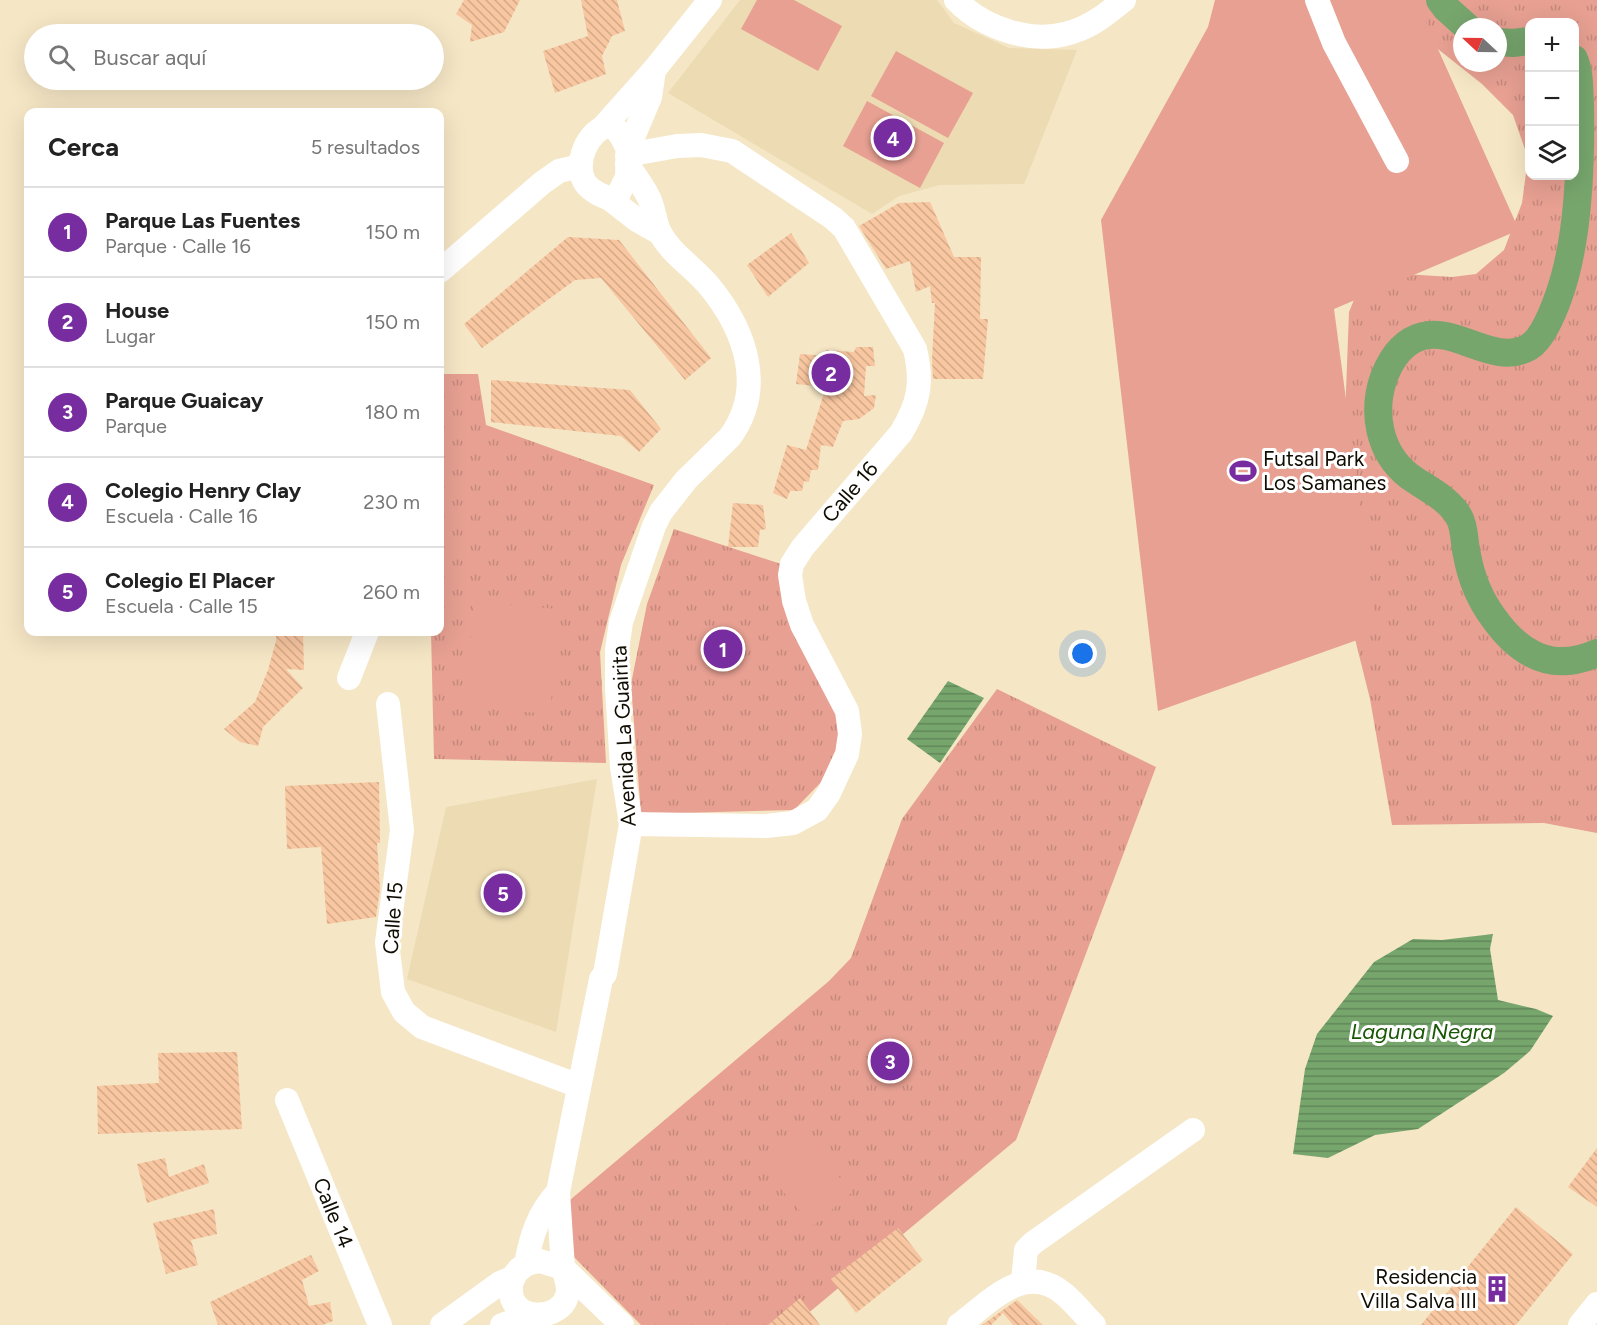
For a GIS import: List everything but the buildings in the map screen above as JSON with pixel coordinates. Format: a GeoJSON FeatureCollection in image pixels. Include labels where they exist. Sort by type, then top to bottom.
{"type":"FeatureCollection","features":[{"type":"Feature","properties":{"kind":"street"},"geometry":{"type":"LineString","coordinates":[[444,268],[542,183],[559,171],[580,166],[584,150],[594,136],[654,70],[710,0]]}},
{"type":"Feature","properties":{"kind":"street"},"geometry":{"type":"LineString","coordinates":[[956,0],[980,19],[1000,29],[1019,34],[1055,36],[1071,33],[1087,26],[1124,0]]}},
{"type":"Feature","properties":{"kind":"street"},"geometry":{"type":"LineString","coordinates":[[1317,0],[1334,43],[1397,161]]}},
{"type":"Feature","properties":{"kind":"street"},"geometry":{"type":"LineString","coordinates":[[610,199],[618,195],[627,177],[627,156],[650,97],[654,70]]}},
{"type":"Feature","properties":{"kind":"street","name":"Avenida La Guairita"},"geometry":{"type":"LineString","coordinates":[[558,1192],[540,1214],[511,1290],[518,1308],[544,1319],[555,1314],[567,1298],[568,1287],[562,1268],[558,1192],[601,979],[604,974],[631,824],[622,767],[617,689],[617,650],[621,622],[661,512],[686,480],[738,427],[746,405],[749,382],[742,338],[709,285],[681,259],[660,233],[649,198],[627,156],[619,132],[610,125],[604,126]]}},
{"type":"Feature","properties":{"kind":"street","name":"Calle 16"},"geometry":{"type":"LineString","coordinates":[[627,156],[677,146],[701,145],[732,151],[833,218],[844,228],[915,349],[921,386],[910,418],[901,433],[803,547],[792,564],[790,574],[794,601],[802,625],[839,693],[849,722],[847,754],[829,793],[817,810],[793,823],[766,826],[631,824]]}},
{"type":"Feature","properties":{"kind":"street","name":"Avenida La Guairita"},"geometry":{"type":"LineString","coordinates":[[580,166],[586,185],[660,233]]}},
{"type":"Feature","properties":{"kind":"street"},"geometry":{"type":"LineString","coordinates":[[349,678],[365,636]]}},
{"type":"Feature","properties":{"kind":"street","name":"Calle 15"},"geometry":{"type":"LineString","coordinates":[[387,704],[402,830],[387,942],[393,992],[404,1012],[422,1027],[579,1086]]}},
{"type":"Feature","properties":{"kind":"street","name":"Calle 14"},"geometry":{"type":"LineString","coordinates":[[287,1100],[380,1325]]}},
{"type":"Feature","properties":{"kind":"street"},"geometry":{"type":"LineString","coordinates":[[1023,1281],[1026,1250],[1033,1243],[1193,1131]]}},
{"type":"Feature","properties":{"kind":"street"},"geometry":{"type":"LineString","coordinates":[[442,1325],[500,1283],[540,1261],[562,1268],[622,1325]]}},
{"type":"Feature","properties":{"kind":"street"},"geometry":{"type":"LineString","coordinates":[[959,1325],[1004,1290],[1023,1281],[1044,1283],[1063,1293],[1094,1325]]}},
{"type":"Feature","properties":{"kind":"street"},"geometry":{"type":"LineString","coordinates":[[1580,1325],[1597,1304]]}},
{"type":"Feature","properties":{"kind":"street"},"geometry":{"type":"LineString","coordinates":[[502,1325],[544,1319]]}},
{"type":"Feature","properties":{"kind":"shaded area"},"geometry":{"type":"Polygon","coordinates":[[[740,0],[937,0],[954,23],[1009,48],[1077,50],[1024,184],[940,185],[899,196],[872,214],[668,93],[740,0]]]}},
{"type":"Feature","properties":{"kind":"shaded area"},"geometry":{"type":"Polygon","coordinates":[[[597,779],[556,1032],[407,979],[446,807],[597,779]]]}},
{"type":"Feature","properties":{"kind":"green space"},"geometry":{"type":"Polygon","coordinates":[[[757,0],[794,0],[842,26],[818,71],[741,29],[757,0]]]}},
{"type":"Feature","properties":{"kind":"green space","name":"Futsal Park Los Samanes"},"geometry":{"type":"Polygon","coordinates":[[[1215,0],[1416,0],[1519,230],[1334,309],[1377,633],[1158,711],[1101,220],[1208,27],[1215,0]]]}},
{"type":"Feature","properties":{"kind":"green space"},"geometry":{"type":"Polygon","coordinates":[[[1388,0],[1597,0],[1597,833],[1544,823],[1392,825],[1370,699],[1339,575],[1349,312],[1356,295],[1404,274],[1452,277],[1476,274],[1504,250],[1522,203],[1525,180],[1579,180],[1579,18],[1525,18],[1525,149],[1513,115],[1467,72],[1507,72],[1507,18],[1453,18],[1453,61],[1400,19],[1388,0]]]}},
{"type":"Feature","properties":{"kind":"green space"},"geometry":{"type":"Polygon","coordinates":[[[896,51],[973,93],[948,138],[871,96],[896,51]]]}},
{"type":"Feature","properties":{"kind":"green space"},"geometry":{"type":"Polygon","coordinates":[[[867,101],[944,143],[920,188],[843,146],[867,101]]]}},
{"type":"Feature","properties":{"kind":"green space"},"geometry":{"type":"Polygon","coordinates":[[[444,374],[478,374],[486,425],[654,485],[621,565],[600,652],[606,763],[434,759],[431,636],[444,636],[444,374]]]}},
{"type":"Feature","properties":{"kind":"green space"},"geometry":{"type":"Polygon","coordinates":[[[674,529],[781,564],[831,694],[842,734],[830,773],[794,810],[641,814],[631,684],[647,604],[674,529]]]}},
{"type":"Feature","properties":{"kind":"green space"},"geometry":{"type":"Polygon","coordinates":[[[474,602],[559,609],[550,714],[465,707],[474,602]]]}},
{"type":"Feature","properties":{"kind":"green space"},"geometry":{"type":"Polygon","coordinates":[[[997,689],[1156,767],[1016,1140],[794,1325],[641,1325],[569,1252],[570,1200],[829,981],[851,958],[902,819],[997,689]]]}},
{"type":"Feature","properties":{"kind":"green space"},"geometry":{"type":"Polygon","coordinates":[[[799,1130],[852,1192],[813,1226],[760,1165],[799,1130]]]}},
{"type":"Feature","properties":{"kind":"water"},"geometry":{"type":"Polygon","coordinates":[[[948,681],[984,698],[940,763],[907,739],[948,681]]]}},
{"type":"Feature","properties":{"kind":"water","name":"Laguna Negra"},"geometry":{"type":"Polygon","coordinates":[[[1493,934],[1490,949],[1498,1000],[1536,1009],[1553,1016],[1530,1051],[1504,1073],[1418,1129],[1375,1135],[1328,1158],[1293,1154],[1305,1069],[1317,1034],[1374,962],[1413,939],[1442,940],[1493,934]]]}},
{"type":"Feature","properties":{"kind":"waterway"},"geometry":{"type":"LineString","coordinates":[[1440,0],[1457,18]]}},
{"type":"Feature","properties":{"kind":"waterway"},"geometry":{"type":"LineString","coordinates":[[1507,43],[1525,42]]}},
{"type":"Feature","properties":{"kind":"waterway"},"geometry":{"type":"LineString","coordinates":[[1577,72],[1580,146],[1576,213],[1565,276],[1547,325],[1535,342],[1516,352],[1489,350],[1436,335],[1416,338],[1394,357],[1387,370],[1380,390],[1378,417],[1384,443],[1399,466],[1409,476],[1444,500],[1456,512],[1462,523],[1476,587],[1488,610],[1503,630],[1525,650],[1551,660],[1581,659],[1597,653]]}},
{"type":"Feature","properties":{"kind":"place","name":"Colegio Henry Clay"},"geometry":{"type":"Point","coordinates":[893,138]}},
{"type":"Feature","properties":{"kind":"place","name":"House"},"geometry":{"type":"Point","coordinates":[831,373]}},
{"type":"Feature","properties":{"kind":"place","name":"Futsal Park Los Samanes"},"geometry":{"type":"Point","coordinates":[1243,471]}},
{"type":"Feature","properties":{"kind":"place","name":"Parque Las Fuentes"},"geometry":{"type":"Point","coordinates":[723,649]}},
{"type":"Feature","properties":{"kind":"place","name":"Colegio El Placer"},"geometry":{"type":"Point","coordinates":[503,893]}},
{"type":"Feature","properties":{"kind":"place","name":"Parque Guaicay"},"geometry":{"type":"Point","coordinates":[890,1061]}},
{"type":"Feature","properties":{"kind":"place","name":"Residencia Villa Salva III"},"geometry":{"type":"Point","coordinates":[1497,1289]}}]}
